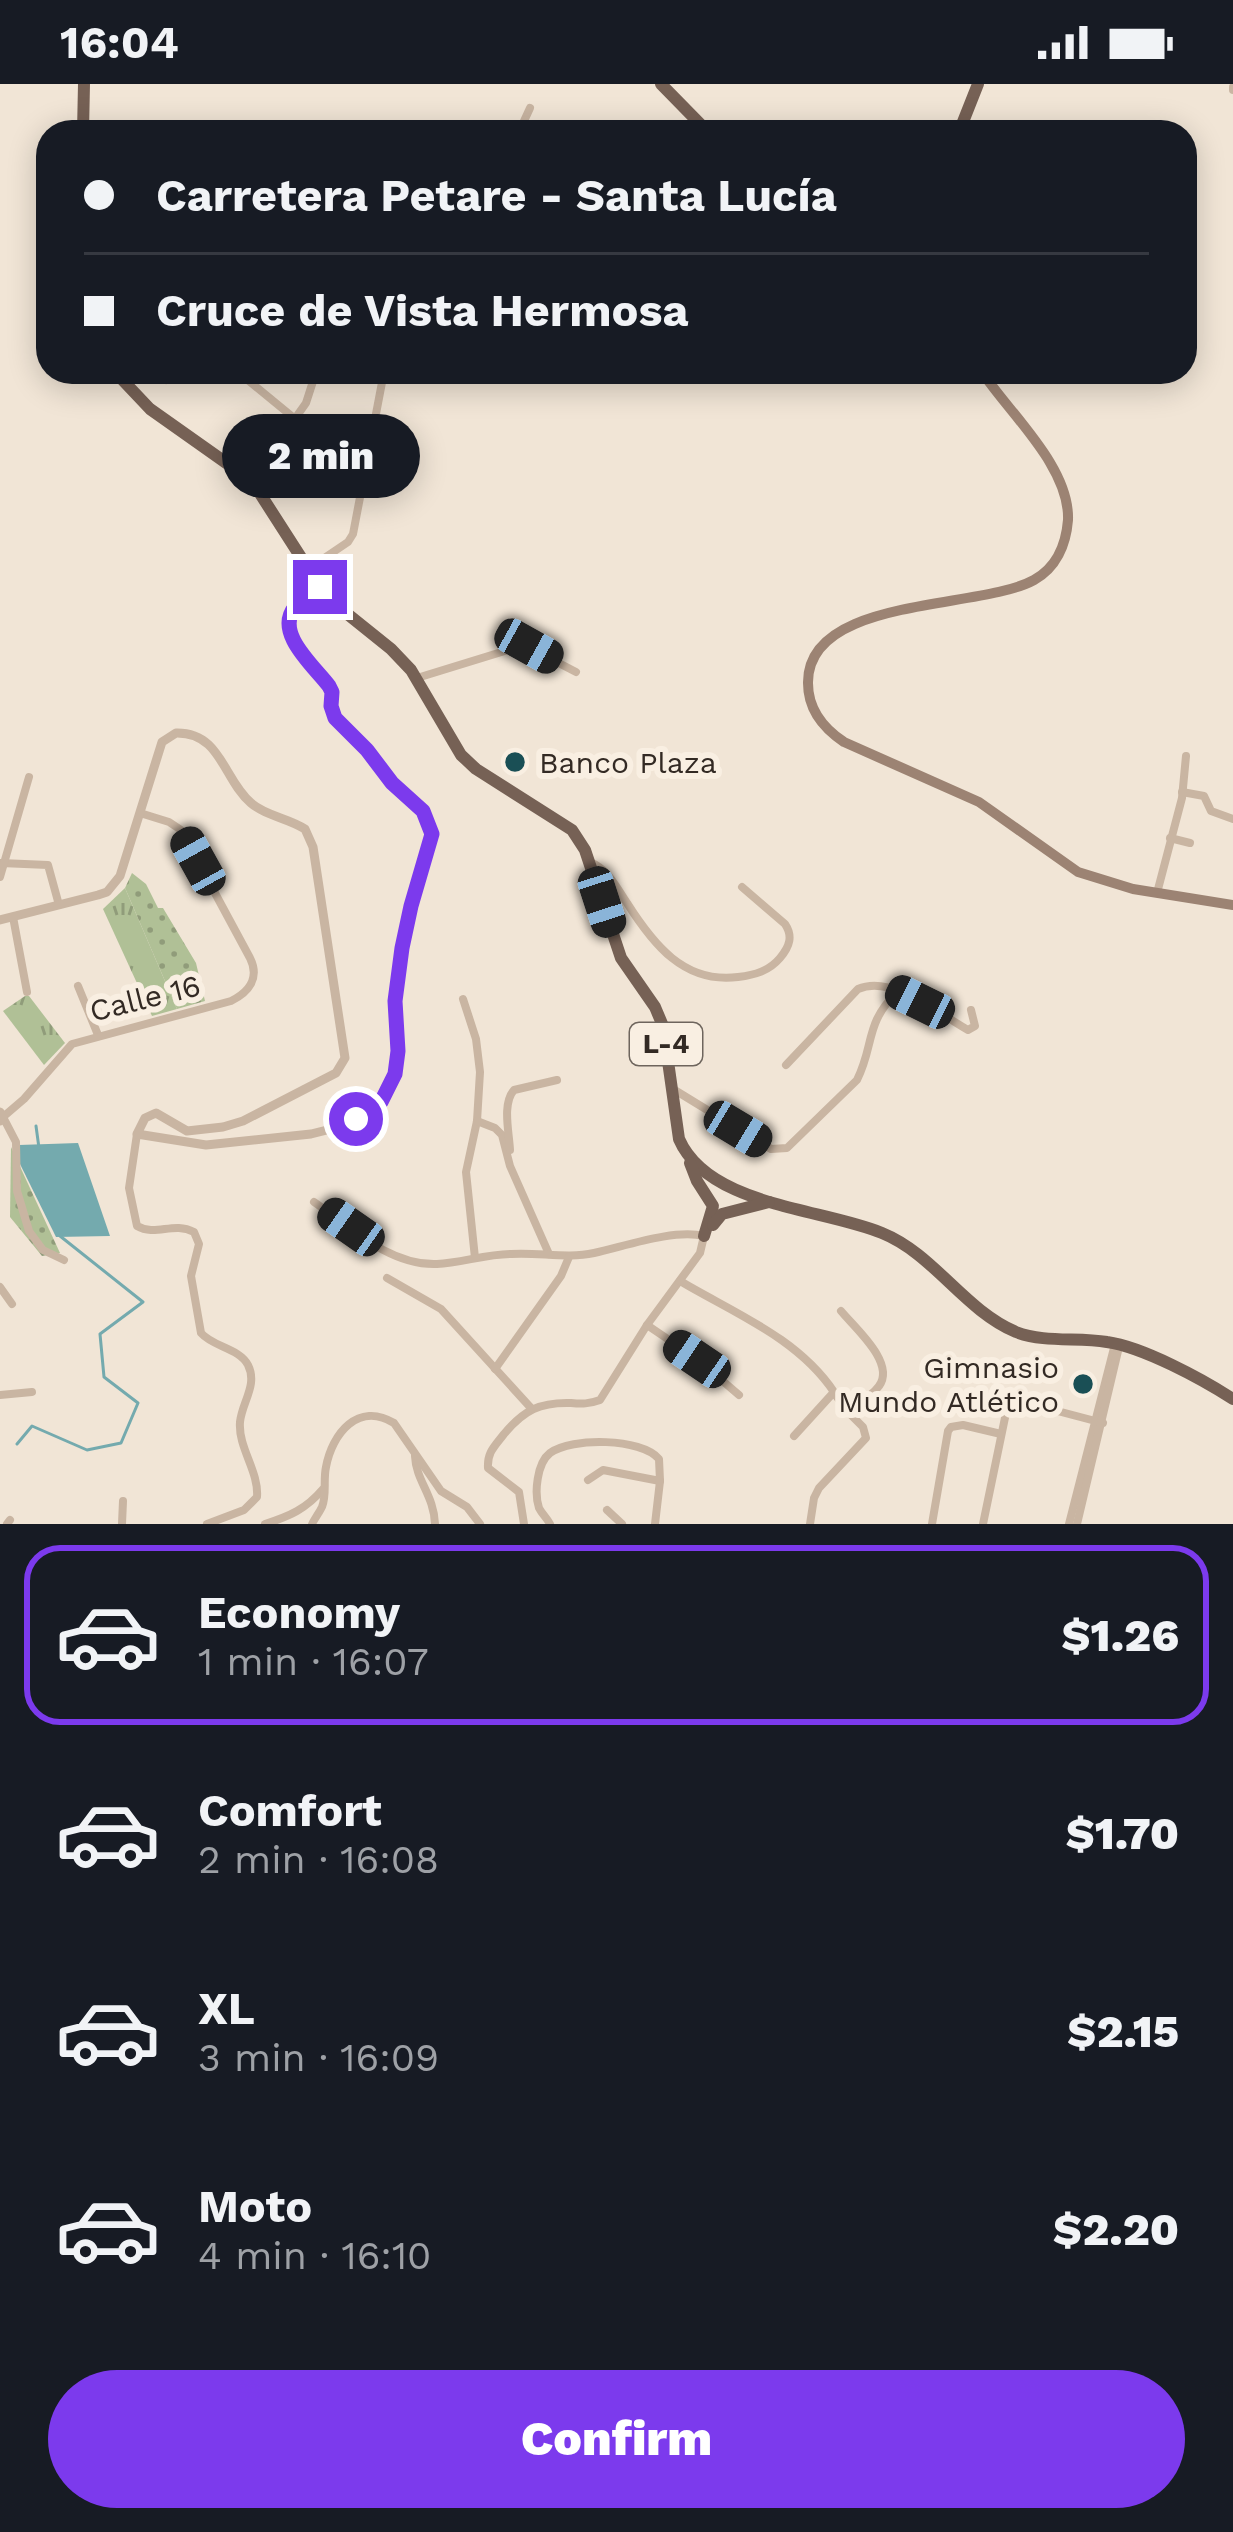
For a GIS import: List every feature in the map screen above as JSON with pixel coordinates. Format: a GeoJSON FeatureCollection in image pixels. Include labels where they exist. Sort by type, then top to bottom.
{"type":"FeatureCollection","features":[{"type":"Feature","properties":{"kind":"main road"},"geometry":{"type":"LineString","coordinates":[[83,120],[84,84]]}},
{"type":"Feature","properties":{"kind":"main road"},"geometry":{"type":"LineString","coordinates":[[661,84],[696,120]]}},
{"type":"Feature","properties":{"kind":"main road"},"geometry":{"type":"LineString","coordinates":[[964,120],[978,84]]}},
{"type":"Feature","properties":{"kind":"main road","name":"L-4"},"geometry":{"type":"LineString","coordinates":[[126,384],[150,409],[259,492],[320,587],[417,678],[461,755],[572,830],[585,850],[621,958],[663,1026],[676,1127],[688,1156]]}},
{"type":"Feature","properties":{"kind":"main road"},"geometry":{"type":"LineString","coordinates":[[989,384],[1052,465],[1064,490],[1068,521],[1059,555],[1044,574],[1020,587],[919,605],[848,626],[824,644],[812,663],[808,683],[812,706],[825,728],[844,742],[979,802],[1075,870],[1116,885],[1233,905]]}},
{"type":"Feature","properties":{"kind":"main road"},"geometry":{"type":"LineString","coordinates":[[293,609],[303,564]]}},
{"type":"Feature","properties":{"kind":"main road"},"geometry":{"type":"LineString","coordinates":[[293,609],[313,602],[340,608]]}},
{"type":"Feature","properties":{"kind":"main road"},"geometry":{"type":"LineString","coordinates":[[688,1156],[714,1180],[896,1239],[1016,1332],[1115,1343],[1233,1399]]}},
{"type":"Feature","properties":{"kind":"main road"},"geometry":{"type":"LineString","coordinates":[[688,1156],[713,1206],[704,1235]]}},
{"type":"Feature","properties":{"kind":"main road"},"geometry":{"type":"LineString","coordinates":[[704,1235],[722,1214],[773,1201]]}},
{"type":"Feature","properties":{"kind":"street"},"geometry":{"type":"LineString","coordinates":[[524,120],[530,108]]}},
{"type":"Feature","properties":{"kind":"street"},"geometry":{"type":"LineString","coordinates":[[253,384],[294,418]]}},
{"type":"Feature","properties":{"kind":"street"},"geometry":{"type":"LineString","coordinates":[[259,492],[312,384]]}},
{"type":"Feature","properties":{"kind":"street"},"geometry":{"type":"LineString","coordinates":[[303,564],[348,542],[353,534],[382,384]]}},
{"type":"Feature","properties":{"kind":"street"},"geometry":{"type":"LineString","coordinates":[[137,1134],[206,1145],[311,1134],[372,1110],[395,1074],[395,1001],[402,948],[432,834],[423,811],[335,718],[329,686],[290,632],[293,609],[320,587]]}},
{"type":"Feature","properties":{"kind":"street"},"geometry":{"type":"LineString","coordinates":[[417,678],[524,645],[576,672]]}},
{"type":"Feature","properties":{"kind":"street"},"geometry":{"type":"LineString","coordinates":[[0,920],[98,895],[114,885],[162,742],[176,733],[189,733],[211,745],[252,804],[305,829],[313,847],[345,1058],[336,1073],[243,1121],[187,1131],[156,1113],[146,1118],[137,1134],[129,1188],[136,1226],[152,1232],[173,1226],[194,1232],[199,1244],[191,1276],[201,1333],[250,1368],[251,1385],[240,1424],[257,1497],[244,1510],[207,1524]]}},
{"type":"Feature","properties":{"kind":"street"},"geometry":{"type":"LineString","coordinates":[[1156,892],[1183,792],[1186,756]]}},
{"type":"Feature","properties":{"kind":"street"},"geometry":{"type":"LineString","coordinates":[[0,877],[29,777]]}},
{"type":"Feature","properties":{"kind":"street"},"geometry":{"type":"LineString","coordinates":[[1183,792],[1204,796],[1211,811],[1233,819]]}},
{"type":"Feature","properties":{"kind":"street","name":"Calle 16"},"geometry":{"type":"LineString","coordinates":[[1,1116],[24,1100],[72,1044],[231,1001],[248,990],[254,975],[250,958],[181,830],[140,813]]}},
{"type":"Feature","properties":{"kind":"street"},"geometry":{"type":"LineString","coordinates":[[1170,838],[1190,843]]}},
{"type":"Feature","properties":{"kind":"street"},"geometry":{"type":"LineString","coordinates":[[589,861],[609,875],[673,961],[706,975],[753,975],[767,969],[787,948],[789,930],[742,887]]}},
{"type":"Feature","properties":{"kind":"street"},"geometry":{"type":"LineString","coordinates":[[2,863],[48,865],[59,905]]}},
{"type":"Feature","properties":{"kind":"street"},"geometry":{"type":"LineString","coordinates":[[13,916],[27,992]]}},
{"type":"Feature","properties":{"kind":"street"},"geometry":{"type":"LineString","coordinates":[[786,1066],[858,989],[877,984],[968,1030],[975,1026],[971,1010]]}},
{"type":"Feature","properties":{"kind":"street"},"geometry":{"type":"LineString","coordinates":[[78,986],[98,1035]]}},
{"type":"Feature","properties":{"kind":"street"},"geometry":{"type":"LineString","coordinates":[[672,1088],[771,1149],[787,1148],[856,1080],[871,1030],[898,992]]}},
{"type":"Feature","properties":{"kind":"street"},"geometry":{"type":"LineString","coordinates":[[463,999],[480,1072],[477,1121],[466,1172],[475,1258]]}},
{"type":"Feature","properties":{"kind":"street"},"geometry":{"type":"LineString","coordinates":[[512,1169],[509,1094],[557,1080]]}},
{"type":"Feature","properties":{"kind":"street"},"geometry":{"type":"LineString","coordinates":[[1,1116],[16,1142],[17,1191],[29,1231],[43,1250],[64,1260]]}},
{"type":"Feature","properties":{"kind":"street"},"geometry":{"type":"LineString","coordinates":[[477,1121],[502,1135],[549,1253]]}},
{"type":"Feature","properties":{"kind":"street"},"geometry":{"type":"LineString","coordinates":[[314,1202],[387,1252],[409,1261],[440,1264],[508,1253],[569,1257],[676,1235],[704,1235],[700,1253],[596,1403],[531,1408],[490,1452],[488,1468],[519,1492],[524,1524]]}},
{"type":"Feature","properties":{"kind":"street"},"geometry":{"type":"LineString","coordinates":[[495,1369],[561,1276],[569,1257]]}},
{"type":"Feature","properties":{"kind":"street"},"geometry":{"type":"LineString","coordinates":[[386,1278],[441,1310],[531,1408]]}},
{"type":"Feature","properties":{"kind":"street"},"geometry":{"type":"LineString","coordinates":[[680,1281],[806,1359],[863,1427],[866,1438],[819,1488],[810,1524]]}},
{"type":"Feature","properties":{"kind":"street"},"geometry":{"type":"LineString","coordinates":[[0,1287],[12,1304]]}},
{"type":"Feature","properties":{"kind":"street"},"geometry":{"type":"LineString","coordinates":[[841,1311],[884,1366],[879,1387],[847,1411]]}},
{"type":"Feature","properties":{"kind":"street"},"geometry":{"type":"LineString","coordinates":[[647,1325],[739,1395]]}},
{"type":"Feature","properties":{"kind":"street"},"geometry":{"type":"LineString","coordinates":[[1073,1524],[1115,1343]]}},
{"type":"Feature","properties":{"kind":"street"},"geometry":{"type":"LineString","coordinates":[[0,1395],[32,1392]]}},
{"type":"Feature","properties":{"kind":"street"},"geometry":{"type":"LineString","coordinates":[[794,1436],[834,1393]]}},
{"type":"Feature","properties":{"kind":"street"},"geometry":{"type":"LineString","coordinates":[[983,1524],[1004,1412],[1011,1404],[1099,1422]]}},
{"type":"Feature","properties":{"kind":"street"},"geometry":{"type":"LineString","coordinates":[[312,1524],[322,1507],[330,1450],[356,1418],[376,1415],[394,1423],[441,1491],[467,1507],[480,1524]]}},
{"type":"Feature","properties":{"kind":"street"},"geometry":{"type":"LineString","coordinates":[[932,1524],[951,1427],[963,1425],[1001,1434]]}},
{"type":"Feature","properties":{"kind":"street"},"geometry":{"type":"LineString","coordinates":[[538,1524],[539,1474],[544,1459],[561,1448],[611,1442],[649,1449],[659,1459],[655,1524]]}},
{"type":"Feature","properties":{"kind":"street"},"geometry":{"type":"LineString","coordinates":[[415,1454],[436,1524]]}},
{"type":"Feature","properties":{"kind":"street"},"geometry":{"type":"LineString","coordinates":[[588,1480],[603,1470],[660,1480]]}},
{"type":"Feature","properties":{"kind":"street"},"geometry":{"type":"LineString","coordinates":[[266,1524],[292,1516],[324,1488]]}},
{"type":"Feature","properties":{"kind":"street"},"geometry":{"type":"LineString","coordinates":[[122,1524],[123,1501]]}},
{"type":"Feature","properties":{"kind":"street"},"geometry":{"type":"LineString","coordinates":[[539,1508],[550,1524]]}},
{"type":"Feature","properties":{"kind":"street"},"geometry":{"type":"LineString","coordinates":[[608,1510],[622,1524]]}},
{"type":"Feature","properties":{"kind":"green space"},"geometry":{"type":"Polygon","coordinates":[[[132,873],[146,884],[196,963],[205,1001],[177,1009],[125,888],[132,873]]]}},
{"type":"Feature","properties":{"kind":"green space"},"geometry":{"type":"Polygon","coordinates":[[[125,888],[177,1009],[152,1016],[103,909],[125,888]]]}},
{"type":"Feature","properties":{"kind":"green space"},"geometry":{"type":"Polygon","coordinates":[[[25,996],[65,1043],[44,1065],[3,1011],[25,996]]]}},
{"type":"Feature","properties":{"kind":"green space"},"geometry":{"type":"Polygon","coordinates":[[[11,1147],[60,1253],[42,1256],[10,1217],[11,1147]]]}},
{"type":"Feature","properties":{"kind":"water"},"geometry":{"type":"Polygon","coordinates":[[[78,1143],[110,1236],[56,1237],[19,1162],[19,1145],[78,1143]]]}},
{"type":"Feature","properties":{"kind":"waterway"},"geometry":{"type":"LineString","coordinates":[[36,1126],[39,1148]]}},
{"type":"Feature","properties":{"kind":"waterway"},"geometry":{"type":"LineString","coordinates":[[17,1444],[32,1426],[87,1450],[121,1443],[138,1403],[104,1377],[100,1334],[143,1302],[60,1236]]}},
{"type":"Feature","properties":{"kind":"place","name":"Banco Plaza"},"geometry":{"type":"Point","coordinates":[515,762]}},
{"type":"Feature","properties":{"kind":"place","name":"Gimnasio Mundo Atlético"},"geometry":{"type":"Point","coordinates":[1083,1384]}},
{"type":"Feature","properties":{"kind":"route"},"geometry":{"type":"LineString","coordinates":[[320,587],[293,609],[289,620],[292,639],[329,686],[335,718],[423,811],[432,834],[402,948],[395,1001],[395,1074],[381,1102],[356,1119]]}}]}
